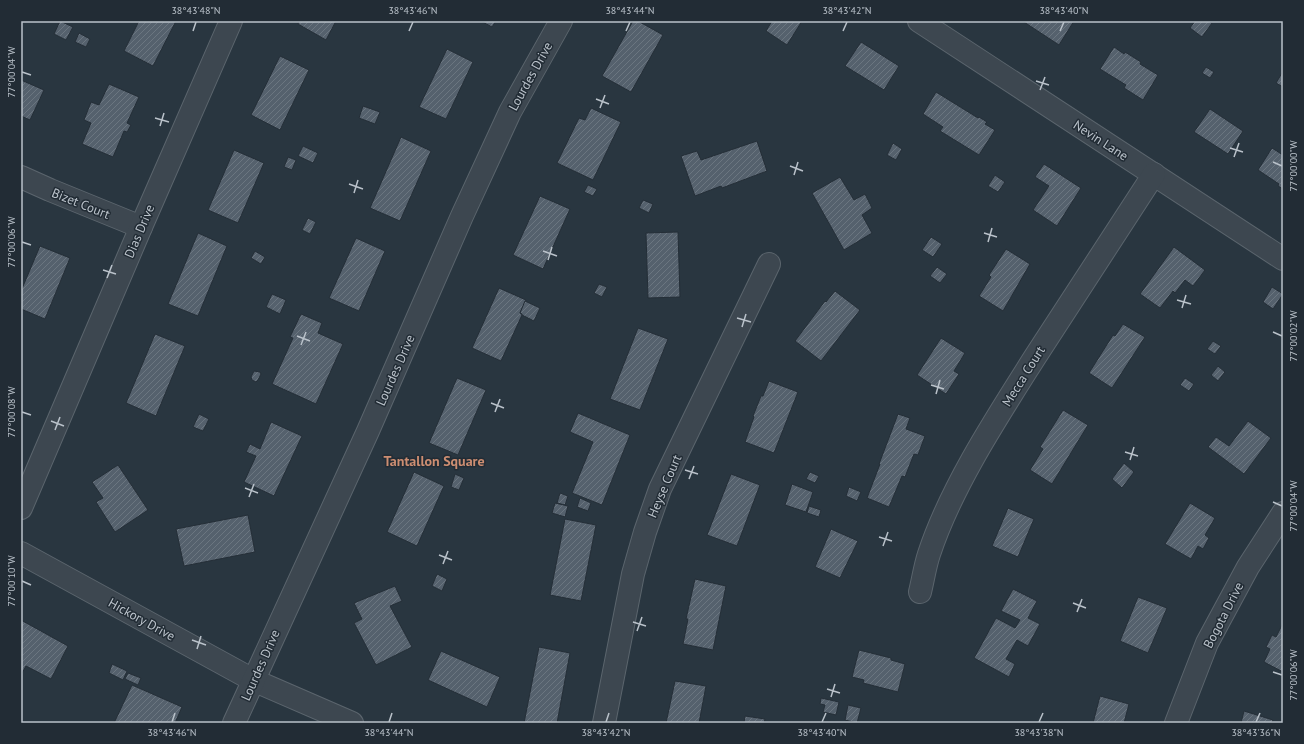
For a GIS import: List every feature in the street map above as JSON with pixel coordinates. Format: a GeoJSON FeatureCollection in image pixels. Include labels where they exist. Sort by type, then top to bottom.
{"type":"FeatureCollection","features":[{"type":"Feature","properties":{"kind":"street","name":"Dias Drive"},"geometry":{"type":"LineString","coordinates":[[21,508],[231,21]]}},
{"type":"Feature","properties":{"kind":"street","name":"Lourdes Drive"},"geometry":{"type":"LineString","coordinates":[[234,723],[368,431],[462,216],[510,112],[562,21]]}},
{"type":"Feature","properties":{"kind":"street","name":"Nevin Lane"},"geometry":{"type":"LineString","coordinates":[[919,21],[1283,259]]}},
{"type":"Feature","properties":{"kind":"street","name":"Mecca Court"},"geometry":{"type":"LineString","coordinates":[[920,592],[929,554],[969,465],[1026,370],[1083,280],[1154,174]]}},
{"type":"Feature","properties":{"kind":"street","name":"Bizet Court"},"geometry":{"type":"LineString","coordinates":[[21,177],[141,228]]}},
{"type":"Feature","properties":{"kind":"street","name":"Heyse Court"},"geometry":{"type":"LineString","coordinates":[[604,723],[633,574],[645,532],[660,489],[768,264]]}},
{"type":"Feature","properties":{"kind":"street","name":"Bogota Drive"},"geometry":{"type":"LineString","coordinates":[[1176,723],[1207,644],[1248,567],[1283,513]]}},
{"type":"Feature","properties":{"kind":"street","name":"Hickory Drive"},"geometry":{"type":"LineString","coordinates":[[21,553],[253,680],[352,723]]}},
{"type":"Feature","properties":{"kind":"building"},"geometry":{"type":"Polygon","coordinates":[[[60,21],[73,27],[66,40],[54,34],[60,21]]]}},
{"type":"Feature","properties":{"kind":"building"},"geometry":{"type":"Polygon","coordinates":[[[139,21],[176,21],[153,66],[124,51],[139,21]]]}},
{"type":"Feature","properties":{"kind":"building"},"geometry":{"type":"Polygon","coordinates":[[[299,21],[336,21],[326,40],[298,24],[299,21]]]}},
{"type":"Feature","properties":{"kind":"building"},"geometry":{"type":"Polygon","coordinates":[[[481,21],[496,21],[492,27],[481,21]]]}},
{"type":"Feature","properties":{"kind":"building"},"geometry":{"type":"Polygon","coordinates":[[[633,21],[638,21],[663,35],[631,92],[602,76],[633,21]]]}},
{"type":"Feature","properties":{"kind":"building"},"geometry":{"type":"Polygon","coordinates":[[[772,21],[802,21],[787,45],[766,31],[772,21]]]}},
{"type":"Feature","properties":{"kind":"building"},"geometry":{"type":"Polygon","coordinates":[[[1074,21],[1059,45],[1024,22],[1074,21]]]}},
{"type":"Feature","properties":{"kind":"building"},"geometry":{"type":"Polygon","coordinates":[[[1195,21],[1208,21],[1212,23],[1202,37],[1190,28],[1195,21]]]}},
{"type":"Feature","properties":{"kind":"building"},"geometry":{"type":"Polygon","coordinates":[[[79,33],[90,39],[86,47],[75,42],[79,33]]]}},
{"type":"Feature","properties":{"kind":"building"},"geometry":{"type":"Polygon","coordinates":[[[861,42],[899,66],[884,90],[845,66],[861,42]]]}},
{"type":"Feature","properties":{"kind":"building"},"geometry":{"type":"Polygon","coordinates":[[[1114,47],[1124,54],[1125,52],[1141,62],[1140,64],[1158,75],[1143,100],[1124,88],[1126,85],[1100,69],[1114,47]]]}},
{"type":"Feature","properties":{"kind":"building"},"geometry":{"type":"Polygon","coordinates":[[[447,49],[473,62],[446,119],[419,107],[447,49]]]}},
{"type":"Feature","properties":{"kind":"building"},"geometry":{"type":"Polygon","coordinates":[[[280,56],[309,70],[280,130],[251,115],[280,56]]]}},
{"type":"Feature","properties":{"kind":"building"},"geometry":{"type":"Polygon","coordinates":[[[1206,67],[1214,72],[1210,78],[1202,73],[1206,67]]]}},
{"type":"Feature","properties":{"kind":"building"},"geometry":{"type":"Polygon","coordinates":[[[1282,73],[1283,74],[1283,87],[1276,83],[1282,73]]]}},
{"type":"Feature","properties":{"kind":"building"},"geometry":{"type":"Polygon","coordinates":[[[21,80],[44,90],[30,120],[21,116],[21,80]]]}},
{"type":"Feature","properties":{"kind":"building"},"geometry":{"type":"Polygon","coordinates":[[[109,84],[139,97],[127,123],[131,125],[127,132],[124,131],[113,157],[82,144],[91,123],[84,120],[91,102],[99,105],[109,84]]]}},
{"type":"Feature","properties":{"kind":"building"},"geometry":{"type":"Polygon","coordinates":[[[936,92],[987,122],[985,124],[995,130],[979,155],[940,131],[943,127],[923,114],[936,92]]]}},
{"type":"Feature","properties":{"kind":"building"},"geometry":{"type":"Polygon","coordinates":[[[363,106],[380,112],[375,124],[359,118],[363,106]]]}},
{"type":"Feature","properties":{"kind":"building"},"geometry":{"type":"Polygon","coordinates":[[[591,108],[621,122],[593,180],[557,163],[579,118],[585,120],[591,108]]]}},
{"type":"Feature","properties":{"kind":"building"},"geometry":{"type":"Polygon","coordinates":[[[1210,109],[1243,131],[1228,154],[1194,132],[1210,109]]]}},
{"type":"Feature","properties":{"kind":"building"},"geometry":{"type":"Polygon","coordinates":[[[401,137],[431,151],[400,221],[370,208],[401,137]]]}},
{"type":"Feature","properties":{"kind":"building"},"geometry":{"type":"Polygon","coordinates":[[[757,141],[767,171],[722,188],[721,186],[695,196],[681,156],[697,151],[701,160],[757,141]]]}},
{"type":"Feature","properties":{"kind":"building"},"geometry":{"type":"Polygon","coordinates":[[[893,143],[902,149],[896,160],[887,155],[893,143]]]}},
{"type":"Feature","properties":{"kind":"building"},"geometry":{"type":"Polygon","coordinates":[[[303,146],[318,153],[313,163],[298,156],[303,146]]]}},
{"type":"Feature","properties":{"kind":"building"},"geometry":{"type":"Polygon","coordinates":[[[1272,148],[1283,155],[1283,189],[1278,186],[1279,184],[1258,170],[1272,148]]]}},
{"type":"Feature","properties":{"kind":"building"},"geometry":{"type":"Polygon","coordinates":[[[234,150],[264,163],[238,223],[208,210],[234,150]]]}},
{"type":"Feature","properties":{"kind":"building"},"geometry":{"type":"Polygon","coordinates":[[[288,157],[296,160],[292,170],[284,167],[288,157]]]}},
{"type":"Feature","properties":{"kind":"building"},"geometry":{"type":"Polygon","coordinates":[[[1044,164],[1081,188],[1057,226],[1033,210],[1049,186],[1035,177],[1044,164]]]}},
{"type":"Feature","properties":{"kind":"building"},"geometry":{"type":"Polygon","coordinates":[[[995,175],[1005,182],[998,192],[988,186],[995,175]]]}},
{"type":"Feature","properties":{"kind":"building"},"geometry":{"type":"Polygon","coordinates":[[[840,177],[854,200],[865,194],[872,208],[862,215],[872,233],[844,250],[812,193],[840,177]]]}},
{"type":"Feature","properties":{"kind":"building"},"geometry":{"type":"Polygon","coordinates":[[[588,185],[597,189],[593,196],[584,192],[588,185]]]}},
{"type":"Feature","properties":{"kind":"building"},"geometry":{"type":"Polygon","coordinates":[[[540,196],[570,209],[543,269],[513,255],[540,196]]]}},
{"type":"Feature","properties":{"kind":"building"},"geometry":{"type":"Polygon","coordinates":[[[643,200],[653,204],[649,213],[639,208],[643,200]]]}},
{"type":"Feature","properties":{"kind":"building"},"geometry":{"type":"Polygon","coordinates":[[[308,218],[316,222],[310,234],[302,230],[308,218]]]}},
{"type":"Feature","properties":{"kind":"building"},"geometry":{"type":"Polygon","coordinates":[[[678,232],[680,297],[648,298],[646,233],[678,232]]]}},
{"type":"Feature","properties":{"kind":"building"},"geometry":{"type":"Polygon","coordinates":[[[198,233],[227,246],[198,316],[168,304],[198,233]]]}},
{"type":"Feature","properties":{"kind":"building"},"geometry":{"type":"Polygon","coordinates":[[[931,237],[942,244],[933,257],[922,250],[931,237]]]}},
{"type":"Feature","properties":{"kind":"building"},"geometry":{"type":"Polygon","coordinates":[[[356,238],[385,251],[359,311],[329,298],[356,238]]]}},
{"type":"Feature","properties":{"kind":"building"},"geometry":{"type":"Polygon","coordinates":[[[40,246],[70,258],[45,319],[21,309],[21,291],[40,246]]]}},
{"type":"Feature","properties":{"kind":"building"},"geometry":{"type":"Polygon","coordinates":[[[1174,247],[1205,270],[1193,286],[1185,280],[1175,293],[1173,291],[1160,308],[1140,294],[1174,247]]]}},
{"type":"Feature","properties":{"kind":"building"},"geometry":{"type":"Polygon","coordinates":[[[1006,249],[1030,264],[1003,311],[979,296],[991,277],[989,275],[1006,249]]]}},
{"type":"Feature","properties":{"kind":"building"},"geometry":{"type":"Polygon","coordinates":[[[255,251],[265,257],[261,264],[251,258],[255,251]]]}},
{"type":"Feature","properties":{"kind":"building"},"geometry":{"type":"Polygon","coordinates":[[[937,267],[947,274],[940,283],[930,276],[937,267]]]}},
{"type":"Feature","properties":{"kind":"building"},"geometry":{"type":"Polygon","coordinates":[[[599,284],[607,287],[602,297],[594,293],[599,284]]]}},
{"type":"Feature","properties":{"kind":"building"},"geometry":{"type":"Polygon","coordinates":[[[1272,287],[1283,294],[1273,309],[1263,302],[1272,287]]]}},
{"type":"Feature","properties":{"kind":"building"},"geometry":{"type":"Polygon","coordinates":[[[499,288],[526,300],[520,313],[522,315],[501,361],[472,348],[499,288]]]}},
{"type":"Feature","properties":{"kind":"building"},"geometry":{"type":"Polygon","coordinates":[[[835,291],[860,310],[821,361],[795,341],[825,301],[826,302],[835,291]]]}},
{"type":"Feature","properties":{"kind":"building"},"geometry":{"type":"Polygon","coordinates":[[[272,294],[286,300],[280,314],[266,307],[272,294]]]}},
{"type":"Feature","properties":{"kind":"building"},"geometry":{"type":"Polygon","coordinates":[[[525,301],[540,308],[534,321],[520,313],[525,301]]]}},
{"type":"Feature","properties":{"kind":"building"},"geometry":{"type":"Polygon","coordinates":[[[301,314],[322,323],[318,333],[343,344],[316,404],[272,384],[293,338],[290,337],[301,314]]]}},
{"type":"Feature","properties":{"kind":"building"},"geometry":{"type":"Polygon","coordinates":[[[1123,324],[1145,337],[1112,388],[1089,373],[1113,335],[1115,336],[1123,324]]]}},
{"type":"Feature","properties":{"kind":"building"},"geometry":{"type":"Polygon","coordinates":[[[638,328],[668,339],[640,410],[610,399],[638,328]]]}},
{"type":"Feature","properties":{"kind":"building"},"geometry":{"type":"Polygon","coordinates":[[[155,334],[185,346],[156,416],[126,403],[155,334]]]}},
{"type":"Feature","properties":{"kind":"building"},"geometry":{"type":"Polygon","coordinates":[[[941,338],[965,353],[954,371],[959,374],[946,394],[917,375],[941,338]]]}},
{"type":"Feature","properties":{"kind":"building"},"geometry":{"type":"Polygon","coordinates":[[[1213,341],[1221,346],[1215,354],[1207,349],[1213,341]]]}},
{"type":"Feature","properties":{"kind":"building"},"geometry":{"type":"Polygon","coordinates":[[[1218,366],[1225,372],[1218,381],[1211,375],[1218,366]]]}},
{"type":"Feature","properties":{"kind":"building"},"geometry":{"type":"Polygon","coordinates":[[[254,371],[260,372],[261,374],[256,382],[252,380],[251,377],[254,371]]]}},
{"type":"Feature","properties":{"kind":"building"},"geometry":{"type":"Polygon","coordinates":[[[457,378],[486,390],[458,455],[429,443],[457,378]]]}},
{"type":"Feature","properties":{"kind":"building"},"geometry":{"type":"Polygon","coordinates":[[[1185,378],[1194,384],[1189,391],[1180,385],[1185,378]]]}},
{"type":"Feature","properties":{"kind":"building"},"geometry":{"type":"Polygon","coordinates":[[[769,381],[798,392],[774,453],[745,442],[754,417],[753,416],[769,381]]]}},
{"type":"Feature","properties":{"kind":"building"},"geometry":{"type":"Polygon","coordinates":[[[1063,410],[1088,425],[1052,484],[1030,470],[1043,449],[1040,447],[1063,410]]]}},
{"type":"Feature","properties":{"kind":"building"},"geometry":{"type":"Polygon","coordinates":[[[578,413],[630,435],[602,505],[572,493],[593,442],[570,432],[578,413]]]}},
{"type":"Feature","properties":{"kind":"building"},"geometry":{"type":"Polygon","coordinates":[[[199,414],[209,419],[203,431],[193,427],[199,414]]]}},
{"type":"Feature","properties":{"kind":"building"},"geometry":{"type":"Polygon","coordinates":[[[898,414],[910,418],[906,429],[925,436],[918,455],[914,454],[905,477],[902,476],[889,507],[867,498],[898,414]]]}},
{"type":"Feature","properties":{"kind":"building"},"geometry":{"type":"Polygon","coordinates":[[[1248,421],[1271,438],[1244,474],[1208,447],[1216,437],[1229,446],[1248,421]]]}},
{"type":"Feature","properties":{"kind":"building"},"geometry":{"type":"Polygon","coordinates":[[[271,422],[302,436],[274,496],[244,482],[256,456],[246,452],[250,444],[260,449],[271,422]]]}},
{"type":"Feature","properties":{"kind":"building"},"geometry":{"type":"Polygon","coordinates":[[[1124,463],[1134,472],[1122,488],[1112,479],[1124,463]]]}},
{"type":"Feature","properties":{"kind":"building"},"geometry":{"type":"Polygon","coordinates":[[[118,465],[148,510],[115,532],[96,502],[103,498],[92,482],[118,465]]]}},
{"type":"Feature","properties":{"kind":"building"},"geometry":{"type":"Polygon","coordinates":[[[414,472],[444,486],[417,546],[387,532],[414,472]]]}},
{"type":"Feature","properties":{"kind":"building"},"geometry":{"type":"Polygon","coordinates":[[[810,472],[819,476],[815,483],[806,479],[810,472]]]}},
{"type":"Feature","properties":{"kind":"building"},"geometry":{"type":"Polygon","coordinates":[[[455,474],[464,478],[459,490],[451,487],[455,474]]]}},
{"type":"Feature","properties":{"kind":"building"},"geometry":{"type":"Polygon","coordinates":[[[731,474],[760,485],[737,546],[707,535],[731,474]]]}},
{"type":"Feature","properties":{"kind":"building"},"geometry":{"type":"Polygon","coordinates":[[[792,484],[813,492],[806,512],[785,505],[792,484]]]}},
{"type":"Feature","properties":{"kind":"building"},"geometry":{"type":"Polygon","coordinates":[[[849,487],[861,492],[857,501],[846,496],[849,487]]]}},
{"type":"Feature","properties":{"kind":"building"},"geometry":{"type":"Polygon","coordinates":[[[560,493],[568,496],[565,505],[557,503],[560,493]]]}},
{"type":"Feature","properties":{"kind":"building"},"geometry":{"type":"Polygon","coordinates":[[[580,498],[591,503],[588,511],[577,507],[580,498]]]}},
{"type":"Feature","properties":{"kind":"building"},"geometry":{"type":"Polygon","coordinates":[[[555,503],[568,506],[565,517],[552,513],[555,503]]]}},
{"type":"Feature","properties":{"kind":"building"},"geometry":{"type":"Polygon","coordinates":[[[1190,503],[1215,518],[1205,535],[1209,538],[1203,549],[1198,546],[1191,559],[1165,544],[1190,503]]]}},
{"type":"Feature","properties":{"kind":"building"},"geometry":{"type":"Polygon","coordinates":[[[809,506],[821,510],[819,517],[807,513],[809,506]]]}},
{"type":"Feature","properties":{"kind":"building"},"geometry":{"type":"Polygon","coordinates":[[[1008,508],[1034,519],[1018,557],[992,546],[1008,508]]]}},
{"type":"Feature","properties":{"kind":"building"},"geometry":{"type":"Polygon","coordinates":[[[248,515],[255,552],[184,566],[176,529],[248,515]]]}},
{"type":"Feature","properties":{"kind":"building"},"geometry":{"type":"Polygon","coordinates":[[[565,519],[596,525],[581,601],[550,595],[565,519]]]}},
{"type":"Feature","properties":{"kind":"building"},"geometry":{"type":"Polygon","coordinates":[[[831,529],[858,541],[840,578],[815,567],[831,529]]]}},
{"type":"Feature","properties":{"kind":"building"},"geometry":{"type":"Polygon","coordinates":[[[437,574],[447,579],[442,591],[432,586],[437,574]]]}},
{"type":"Feature","properties":{"kind":"building"},"geometry":{"type":"Polygon","coordinates":[[[695,579],[726,586],[713,650],[683,644],[688,619],[686,619],[695,579]]]}},
{"type":"Feature","properties":{"kind":"building"},"geometry":{"type":"Polygon","coordinates":[[[395,586],[402,601],[390,606],[412,647],[376,665],[354,623],[362,619],[354,603],[395,586]]]}},
{"type":"Feature","properties":{"kind":"building"},"geometry":{"type":"Polygon","coordinates":[[[1013,589],[1037,601],[1028,618],[1040,624],[1028,646],[1017,640],[1006,659],[1015,664],[1009,677],[974,658],[996,618],[1015,628],[1020,620],[1001,611],[1013,589]]]}},
{"type":"Feature","properties":{"kind":"building"},"geometry":{"type":"Polygon","coordinates":[[[1138,597],[1167,608],[1148,653],[1120,641],[1138,597]]]}},
{"type":"Feature","properties":{"kind":"building"},"geometry":{"type":"Polygon","coordinates":[[[21,620],[68,646],[51,679],[26,666],[21,675],[21,620]]]}},
{"type":"Feature","properties":{"kind":"building"},"geometry":{"type":"Polygon","coordinates":[[[1283,623],[1283,672],[1264,662],[1270,649],[1266,647],[1272,635],[1276,637],[1283,623]]]}},
{"type":"Feature","properties":{"kind":"building"},"geometry":{"type":"Polygon","coordinates":[[[539,647],[570,653],[557,723],[524,723],[539,647]]]}},
{"type":"Feature","properties":{"kind":"building"},"geometry":{"type":"Polygon","coordinates":[[[859,650],[891,658],[891,660],[905,664],[898,692],[863,683],[864,680],[852,677],[859,650]]]}},
{"type":"Feature","properties":{"kind":"building"},"geometry":{"type":"Polygon","coordinates":[[[441,651],[500,677],[487,707],[428,680],[441,651]]]}},
{"type":"Feature","properties":{"kind":"building"},"geometry":{"type":"Polygon","coordinates":[[[112,664],[127,671],[123,680],[109,673],[112,664]]]}},
{"type":"Feature","properties":{"kind":"building"},"geometry":{"type":"Polygon","coordinates":[[[128,673],[141,678],[138,685],[125,679],[128,673]]]}},
{"type":"Feature","properties":{"kind":"building"},"geometry":{"type":"Polygon","coordinates":[[[675,681],[706,686],[699,723],[666,723],[675,681]]]}},
{"type":"Feature","properties":{"kind":"building"},"geometry":{"type":"Polygon","coordinates":[[[132,685],[182,707],[175,723],[114,723],[132,685]]]}},
{"type":"Feature","properties":{"kind":"building"},"geometry":{"type":"Polygon","coordinates":[[[1100,696],[1129,704],[1124,723],[1093,723],[1100,696]]]}},
{"type":"Feature","properties":{"kind":"building"},"geometry":{"type":"Polygon","coordinates":[[[821,698],[839,702],[836,715],[823,712],[825,705],[820,704],[821,698]]]}},
{"type":"Feature","properties":{"kind":"building"},"geometry":{"type":"Polygon","coordinates":[[[848,705],[861,708],[857,723],[845,720],[848,705]]]}},
{"type":"Feature","properties":{"kind":"building"},"geometry":{"type":"Polygon","coordinates":[[[1244,711],[1273,720],[1272,723],[1241,723],[1244,711]]]}},
{"type":"Feature","properties":{"kind":"building"},"geometry":{"type":"Polygon","coordinates":[[[745,716],[765,719],[764,723],[744,723],[745,716]]]}},
{"type":"Feature","properties":{"kind":"district","name":"Tantallon Square"},"geometry":{"type":"Point","coordinates":[434,461]}}]}
